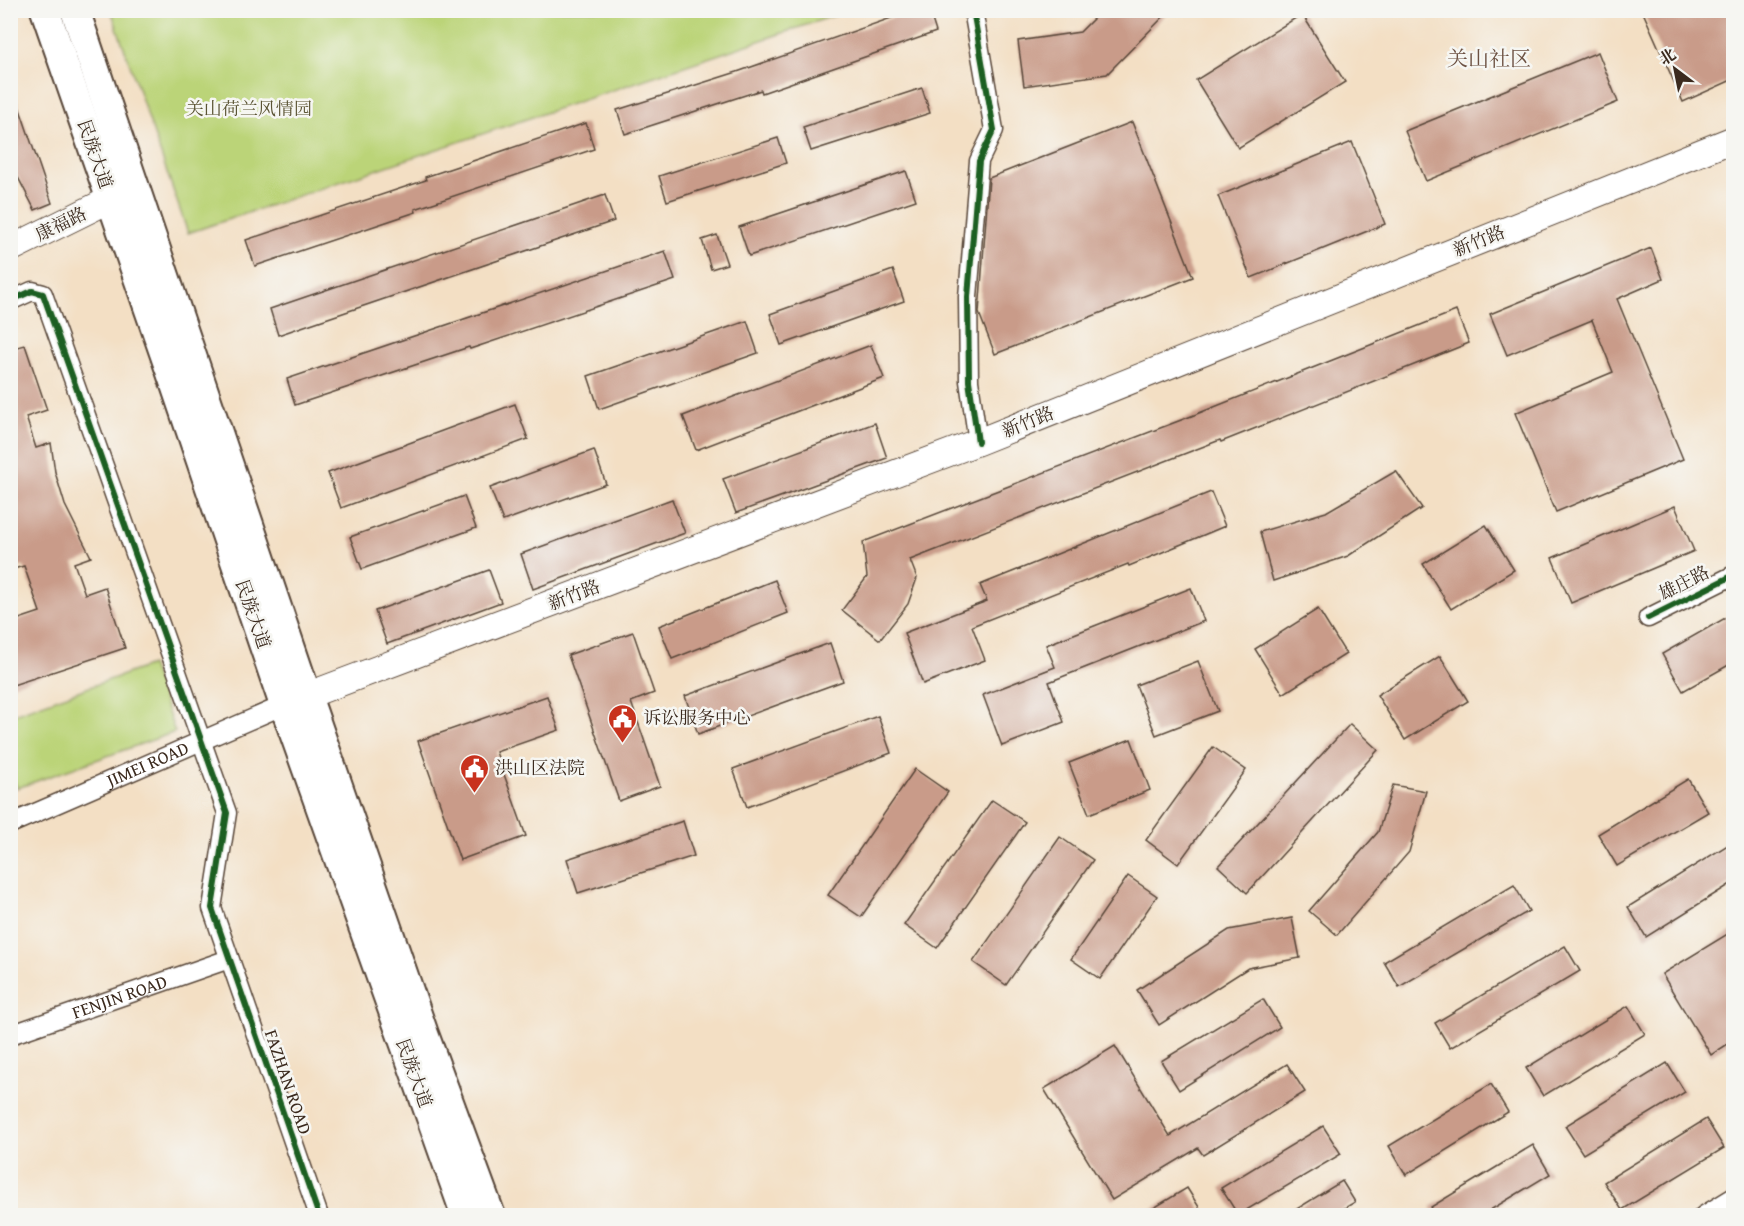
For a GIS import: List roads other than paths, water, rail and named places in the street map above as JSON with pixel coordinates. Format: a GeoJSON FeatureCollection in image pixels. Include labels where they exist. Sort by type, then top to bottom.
{"type":"FeatureCollection","features":[{"type":"Feature","properties":{"kind":"main road","name":"民族大道"},"geometry":{"type":"LineString","coordinates":[[45,10],[111,199],[295,700],[491,1215]]}},
{"type":"Feature","properties":{"kind":"main road","name":"民族大道"},"geometry":{"type":"LineString","coordinates":[[75,10],[295,700],[466,1215]]}},
{"type":"Feature","properties":{"kind":"main road","name":"新竹路"},"geometry":{"type":"LineString","coordinates":[[295,700],[978,442],[1734,139]]}},
{"type":"Feature","properties":{"kind":"main road","name":"康福路"},"geometry":{"type":"LineString","coordinates":[[10,249],[111,199]]}},
{"type":"Feature","properties":{"kind":"street"},"geometry":{"type":"LineString","coordinates":[[973,10],[994,130],[979,161],[968,297],[969,381],[978,442]]}},
{"type":"Feature","properties":{"kind":"street","name":"FAZHAN ROAD"},"geometry":{"type":"LineString","coordinates":[[10,301],[32,291],[43,294],[227,813],[212,908],[319,1215]]}},
{"type":"Feature","properties":{"kind":"street","name":"雄庄路"},"geometry":{"type":"LineString","coordinates":[[1648,618],[1734,575]]}},
{"type":"Feature","properties":{"kind":"street","name":"JIMEI ROAD"},"geometry":{"type":"LineString","coordinates":[[10,824],[295,700]]}},
{"type":"Feature","properties":{"kind":"street","name":"FENJIN ROAD"},"geometry":{"type":"LineString","coordinates":[[10,1035],[229,959]]}},
{"type":"Feature","properties":{"kind":"street"},"geometry":{"type":"LineString","coordinates":[[1703,1215],[1734,1197]]}},
{"type":"Feature","properties":{"kind":"place","name":"诉讼服务中心"},"geometry":{"type":"Point","coordinates":[622,744]}},
{"type":"Feature","properties":{"kind":"place","name":"洪山区法院"},"geometry":{"type":"Point","coordinates":[474,794]}},
{"type":"Feature","properties":{"kind":"district","name":"关山社区"},"geometry":{"type":"Point","coordinates":[1489,59]}},
{"type":"Feature","properties":{"kind":"park label","name":"关山荷兰风情园"},"geometry":{"type":"Point","coordinates":[249,109]}}]}
